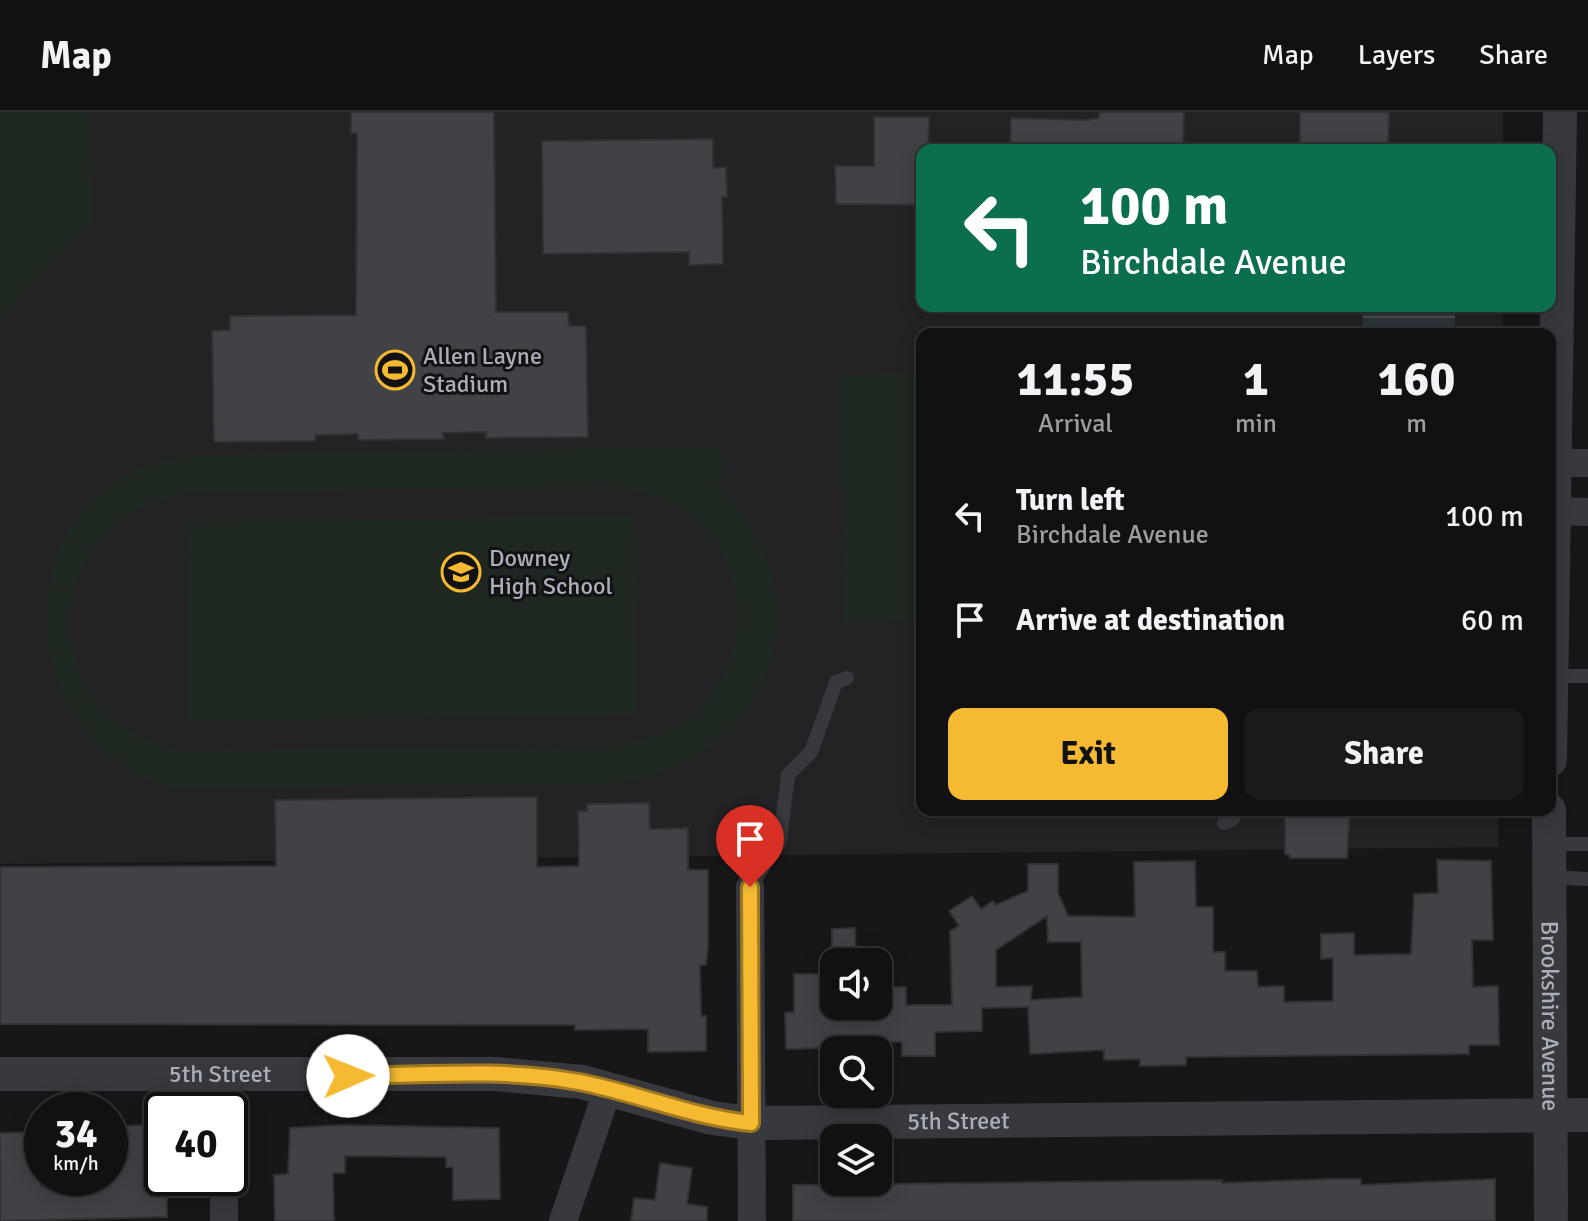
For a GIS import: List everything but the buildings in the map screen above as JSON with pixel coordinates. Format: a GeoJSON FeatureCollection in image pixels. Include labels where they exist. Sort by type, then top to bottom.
{"type":"FeatureCollection","features":[{"type":"Feature","properties":{"kind":"street"},"geometry":{"type":"LineString","coordinates":[[1556,346],[1560,112]]}},
{"type":"Feature","properties":{"kind":"street"},"geometry":{"type":"LineString","coordinates":[[1556,463],[1588,463]]}},
{"type":"Feature","properties":{"kind":"street"},"geometry":{"type":"LineString","coordinates":[[1556,511],[1588,512]]}},
{"type":"Feature","properties":{"kind":"street","name":"Brookshire Avenue"},"geometry":{"type":"LineString","coordinates":[[1549,816],[1551,1221]]}},
{"type":"Feature","properties":{"kind":"street"},"geometry":{"type":"LineString","coordinates":[[750,887],[752,1221]]}},
{"type":"Feature","properties":{"kind":"street","name":"5th Street"},"geometry":{"type":"LineString","coordinates":[[0,1074],[496,1074],[553,1078],[608,1089],[712,1118],[751,1123],[1588,1115]]}},
{"type":"Feature","properties":{"kind":"street"},"geometry":{"type":"LineString","coordinates":[[223,1075],[223,1092]]}},
{"type":"Feature","properties":{"kind":"street"},"geometry":{"type":"LineString","coordinates":[[563,1221],[608,1089]]}},
{"type":"Feature","properties":{"kind":"street"},"geometry":{"type":"LineString","coordinates":[[224,1196],[224,1221]]}},
{"type":"Feature","properties":{"kind":"lane"},"geometry":{"type":"LineString","coordinates":[[1556,675],[1588,676]]}},
{"type":"Feature","properties":{"kind":"lane"},"geometry":{"type":"LineString","coordinates":[[750,887],[780,841],[788,775],[811,752],[836,682],[847,678]]}},
{"type":"Feature","properties":{"kind":"lane"},"geometry":{"type":"LineString","coordinates":[[1224,823],[1234,816]]}},
{"type":"Feature","properties":{"kind":"lane"},"geometry":{"type":"LineString","coordinates":[[1549,860],[1588,844]]}},
{"type":"Feature","properties":{"kind":"lane"},"geometry":{"type":"LineString","coordinates":[[1549,860],[1588,879]]}},
{"type":"Feature","properties":{"kind":"shaded area","name":"Downey High School"},"geometry":{"type":"Polygon","coordinates":[[[0,112],[1503,112],[1503,144],[916,144],[916,312],[1502,312],[1502,328],[916,328],[916,816],[1498,816],[1498,847],[0,864],[0,112]]]}},
{"type":"Feature","properties":{"kind":"shaded area"},"geometry":{"type":"Polygon","coordinates":[[[0,112],[88,112],[93,220],[0,319],[0,112]]]}},
{"type":"Feature","properties":{"kind":"shaded area"},"geometry":{"type":"Polygon","coordinates":[[[1363,312],[1455,312],[1455,328],[1362,328],[1363,312]]]}},
{"type":"Feature","properties":{"kind":"shaded area"},"geometry":{"type":"Polygon","coordinates":[[[916,372],[916,621],[843,623],[840,374],[916,372]]]}},
{"type":"Feature","properties":{"kind":"shaded area"},"geometry":{"type":"Polygon","coordinates":[[[722,446],[723,485],[717,486],[753,530],[772,577],[777,625],[767,671],[745,713],[710,747],[665,772],[610,784],[174,789],[117,762],[76,720],[53,667],[46,611],[57,556],[86,508],[132,472],[197,454],[722,446]],[[608,487],[197,493],[144,507],[106,535],[81,572],[70,614],[75,658],[94,698],[129,730],[180,750],[610,745],[666,730],[706,700],[729,660],[737,615],[729,570],[705,530],[664,501],[608,487]]]}},
{"type":"Feature","properties":{"kind":"shaded area"},"geometry":{"type":"Polygon","coordinates":[[[634,515],[636,715],[188,722],[186,521],[634,515]]]}},
{"type":"Feature","properties":{"kind":"place","name":"Allen Layne Stadium"},"geometry":{"type":"Point","coordinates":[395,370]}},
{"type":"Feature","properties":{"kind":"place","name":"Downey High School"},"geometry":{"type":"Point","coordinates":[461,572]}},
{"type":"Feature","properties":{"kind":"route"},"geometry":{"type":"LineString","coordinates":[[348,1076],[496,1074],[553,1078],[582,1082],[712,1118],[751,1123],[750,887]]}}]}
